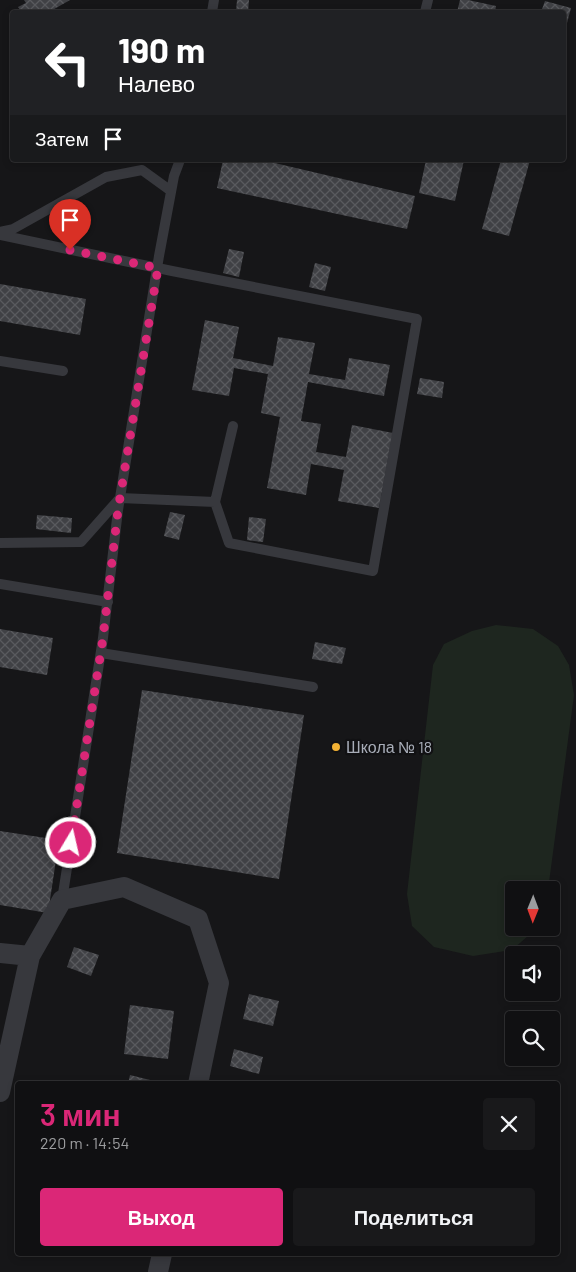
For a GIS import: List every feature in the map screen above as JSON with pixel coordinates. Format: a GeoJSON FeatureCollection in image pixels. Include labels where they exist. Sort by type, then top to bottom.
{"type":"FeatureCollection","features":[{"type":"Feature","properties":{"kind":"street"},"geometry":{"type":"LineString","coordinates":[[0,1092],[30,956],[62,900],[124,887],[198,919],[219,983],[199,1081]]}},
{"type":"Feature","properties":{"kind":"street"},"geometry":{"type":"LineString","coordinates":[[0,953],[30,956]]}},
{"type":"Feature","properties":{"kind":"street"},"geometry":{"type":"LineString","coordinates":[[158,1272],[162,1256]]}},
{"type":"Feature","properties":{"kind":"lane"},"geometry":{"type":"LineString","coordinates":[[62,900],[108,602],[120,498],[158,268],[172,191],[179,162]]}},
{"type":"Feature","properties":{"kind":"lane"},"geometry":{"type":"LineString","coordinates":[[0,233],[13,229],[106,177],[142,170],[172,191]]}},
{"type":"Feature","properties":{"kind":"lane"},"geometry":{"type":"LineString","coordinates":[[0,233],[158,268],[417,319],[373,570],[230,542],[215,502],[232,426]]}},
{"type":"Feature","properties":{"kind":"lane"},"geometry":{"type":"LineString","coordinates":[[0,361],[64,371]]}},
{"type":"Feature","properties":{"kind":"lane"},"geometry":{"type":"LineString","coordinates":[[120,498],[215,502]]}},
{"type":"Feature","properties":{"kind":"lane"},"geometry":{"type":"LineString","coordinates":[[0,543],[81,542],[120,498]]}},
{"type":"Feature","properties":{"kind":"lane"},"geometry":{"type":"LineString","coordinates":[[0,584],[108,602]]}},
{"type":"Feature","properties":{"kind":"lane"},"geometry":{"type":"LineString","coordinates":[[100,654],[313,687]]}},
{"type":"Feature","properties":{"kind":"shaded area"},"geometry":{"type":"Polygon","coordinates":[[[496,625],[533,629],[558,646],[569,665],[574,695],[549,881],[505,881],[505,936],[528,936],[517,946],[505,946],[505,951],[473,956],[434,947],[412,926],[407,894],[433,665],[444,644],[472,631],[496,625]]]}},
{"type":"Feature","properties":{"kind":"building"},"geometry":{"type":"Polygon","coordinates":[[[24,0],[70,0],[52,10],[20,10],[18,7],[26,3],[24,0]]]}},
{"type":"Feature","properties":{"kind":"building"},"geometry":{"type":"Polygon","coordinates":[[[237,0],[249,0],[248,10],[236,10],[237,0]]]}},
{"type":"Feature","properties":{"kind":"building"},"geometry":{"type":"Polygon","coordinates":[[[460,0],[496,6],[495,10],[458,10],[460,0]]]}},
{"type":"Feature","properties":{"kind":"building"},"geometry":{"type":"Polygon","coordinates":[[[545,1],[571,8],[566,27],[566,10],[542,10],[545,1]]]}},
{"type":"Feature","properties":{"kind":"building"},"geometry":{"type":"Polygon","coordinates":[[[223,162],[270,162],[415,196],[407,229],[217,188],[223,162]]]}},
{"type":"Feature","properties":{"kind":"building"},"geometry":{"type":"Polygon","coordinates":[[[426,162],[464,162],[455,201],[419,193],[426,162]]]}},
{"type":"Feature","properties":{"kind":"building"},"geometry":{"type":"Polygon","coordinates":[[[500,162],[529,162],[509,236],[482,229],[500,162]]]}},
{"type":"Feature","properties":{"kind":"building"},"geometry":{"type":"Polygon","coordinates":[[[229,249],[244,252],[239,277],[223,273],[229,249]]]}},
{"type":"Feature","properties":{"kind":"building"},"geometry":{"type":"Polygon","coordinates":[[[315,263],[331,267],[325,291],[309,287],[315,263]]]}},
{"type":"Feature","properties":{"kind":"building"},"geometry":{"type":"Polygon","coordinates":[[[0,284],[86,299],[80,335],[0,321],[0,284]]]}},
{"type":"Feature","properties":{"kind":"building"},"geometry":{"type":"Polygon","coordinates":[[[205,320],[239,327],[233,358],[273,366],[278,337],[315,343],[309,374],[345,380],[349,358],[390,365],[384,396],[308,382],[301,421],[321,424],[316,452],[346,457],[352,425],[393,433],[379,508],[338,501],[344,470],[311,464],[306,495],[267,488],[280,417],[261,413],[268,374],[234,368],[229,396],[192,390],[205,320]]]}},
{"type":"Feature","properties":{"kind":"building"},"geometry":{"type":"Polygon","coordinates":[[[420,378],[444,382],[442,398],[417,394],[420,378]]]}},
{"type":"Feature","properties":{"kind":"building"},"geometry":{"type":"Polygon","coordinates":[[[170,512],[185,515],[179,540],[164,536],[170,512]]]}},
{"type":"Feature","properties":{"kind":"building"},"geometry":{"type":"Polygon","coordinates":[[[37,515],[72,518],[71,533],[36,529],[37,515]]]}},
{"type":"Feature","properties":{"kind":"building"},"geometry":{"type":"Polygon","coordinates":[[[249,517],[266,519],[263,542],[247,540],[249,517]]]}},
{"type":"Feature","properties":{"kind":"building"},"geometry":{"type":"Polygon","coordinates":[[[0,629],[53,638],[47,675],[0,667],[0,629]]]}},
{"type":"Feature","properties":{"kind":"building"},"geometry":{"type":"Polygon","coordinates":[[[315,642],[346,648],[342,664],[312,659],[315,642]]]}},
{"type":"Feature","properties":{"kind":"building"},"geometry":{"type":"Polygon","coordinates":[[[142,690],[304,715],[279,879],[117,853],[142,690]]]}},
{"type":"Feature","properties":{"kind":"building"},"geometry":{"type":"Polygon","coordinates":[[[0,831],[59,840],[48,913],[0,905],[0,831]]]}},
{"type":"Feature","properties":{"kind":"building"},"geometry":{"type":"Polygon","coordinates":[[[74,947],[99,955],[91,976],[67,967],[74,947]]]}},
{"type":"Feature","properties":{"kind":"building"},"geometry":{"type":"Polygon","coordinates":[[[249,994],[279,1001],[273,1026],[243,1019],[249,994]]]}},
{"type":"Feature","properties":{"kind":"building"},"geometry":{"type":"Polygon","coordinates":[[[130,1005],[174,1011],[168,1059],[124,1054],[130,1005]]]}},
{"type":"Feature","properties":{"kind":"building"},"geometry":{"type":"Polygon","coordinates":[[[234,1049],[263,1057],[259,1074],[230,1066],[234,1049]]]}},
{"type":"Feature","properties":{"kind":"building"},"geometry":{"type":"Polygon","coordinates":[[[130,1075],[154,1081],[129,1081],[130,1075]]]}},
{"type":"Feature","properties":{"kind":"place","name":"Школа № 18"},"geometry":{"type":"Point","coordinates":[336,747]}},
{"type":"Feature","properties":{"kind":"route"},"geometry":{"type":"LineString","coordinates":[[70,250],[158,268],[118,510],[103,638],[71,843]]}}]}
